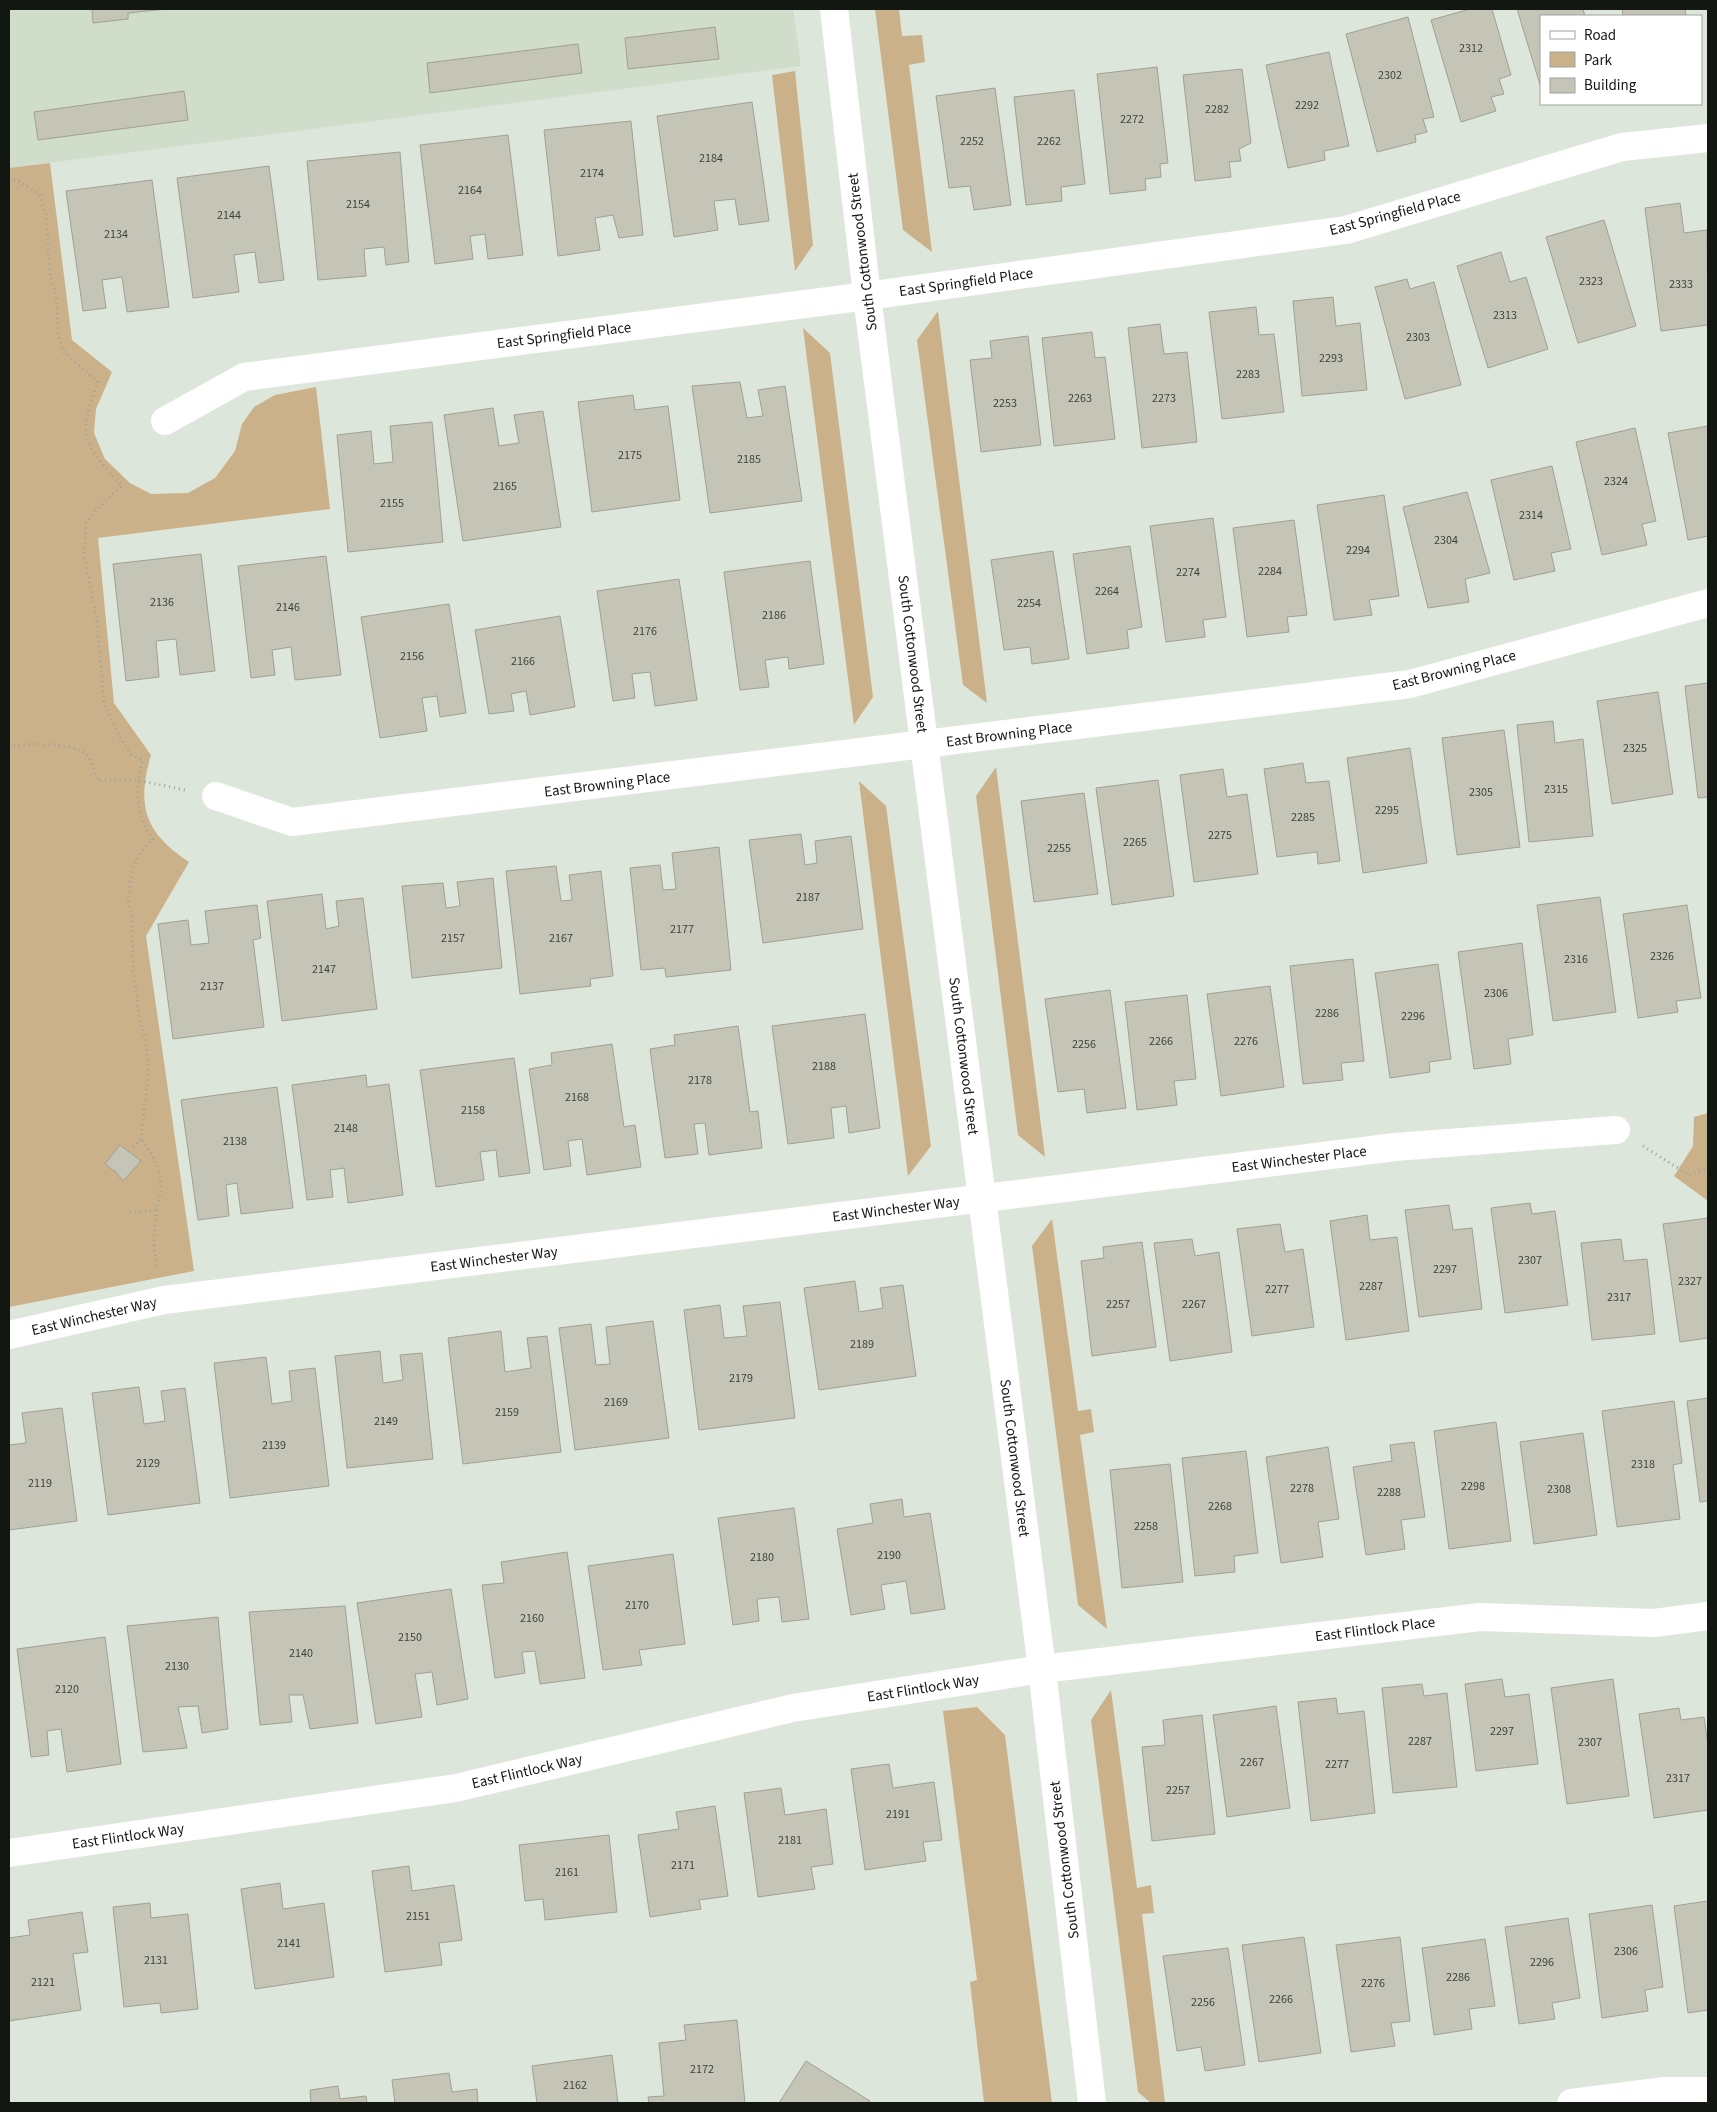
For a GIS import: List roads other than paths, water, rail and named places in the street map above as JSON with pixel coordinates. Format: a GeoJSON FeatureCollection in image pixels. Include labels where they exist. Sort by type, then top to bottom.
{"type":"FeatureCollection","features":[{"type":"Feature","properties":{"kind":"street","name":"South Cottonwood Street"},"geometry":{"type":"LineString","coordinates":[[834,9],[867,296],[1042,1669],[1092,2103]]}},
{"type":"Feature","properties":{"kind":"street","name":"East Springfield Place"},"geometry":{"type":"LineString","coordinates":[[165,421],[244,377],[867,296],[1346,230],[1622,147],[1708,138]]}},
{"type":"Feature","properties":{"kind":"street","name":"East Browning Place"},"geometry":{"type":"LineString","coordinates":[[216,796],[292,822],[1410,684],[1708,603]]}},
{"type":"Feature","properties":{"kind":"street","name":"East Winchester Place"},"geometry":{"type":"LineString","coordinates":[[983,1199],[1395,1147],[1616,1130]]}},
{"type":"Feature","properties":{"kind":"street","name":"East Winchester Way"},"geometry":{"type":"LineString","coordinates":[[9,1335],[164,1300],[983,1199]]}},
{"type":"Feature","properties":{"kind":"street","name":"East Flintlock Place"},"geometry":{"type":"LineString","coordinates":[[1042,1669],[1480,1617],[1654,1623],[1708,1616]]}},
{"type":"Feature","properties":{"kind":"street","name":"East Flintlock Way"},"geometry":{"type":"LineString","coordinates":[[9,1853],[456,1788],[793,1708],[1042,1669]]}},
{"type":"Feature","properties":{"kind":"street"},"geometry":{"type":"LineString","coordinates":[[1571,2103],[1664,2091],[1708,2091]]}}]}
